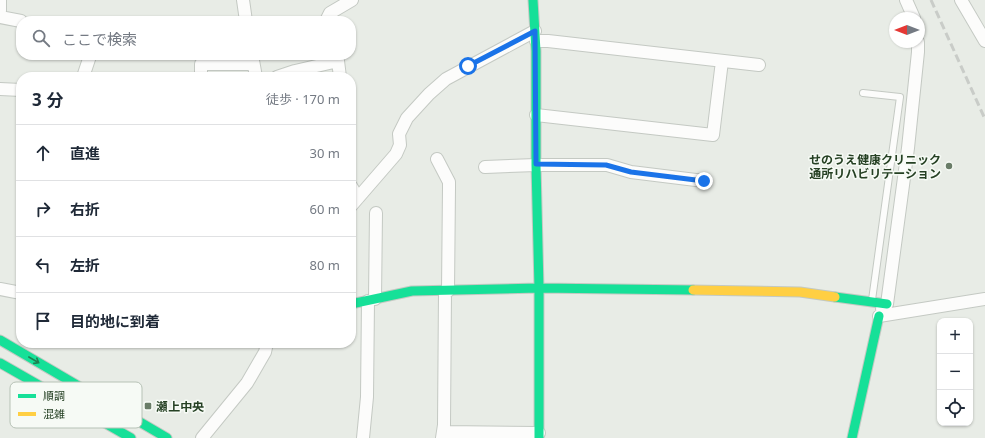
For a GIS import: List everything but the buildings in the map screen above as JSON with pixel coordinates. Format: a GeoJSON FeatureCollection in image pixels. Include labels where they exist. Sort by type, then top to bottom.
{"type":"FeatureCollection","features":[{"type":"Feature","properties":{"kind":"main road"},"geometry":{"type":"LineString","coordinates":[[534,0],[539,288],[539,436]]}},
{"type":"Feature","properties":{"kind":"main road"},"geometry":{"type":"LineString","coordinates":[[356,303],[412,291],[539,288],[800,292],[887,304]]}},
{"type":"Feature","properties":{"kind":"main road"},"geometry":{"type":"LineString","coordinates":[[852,438],[879,316]]}},
{"type":"Feature","properties":{"kind":"main road"},"geometry":{"type":"LineString","coordinates":[[0,340],[72,382]]}},
{"type":"Feature","properties":{"kind":"main road"},"geometry":{"type":"LineString","coordinates":[[0,363],[33,382]]}},
{"type":"Feature","properties":{"kind":"main road"},"geometry":{"type":"LineString","coordinates":[[142,423],[167,438]]}},
{"type":"Feature","properties":{"kind":"main road"},"geometry":{"type":"LineString","coordinates":[[114,428],[131,438]]}},
{"type":"Feature","properties":{"kind":"street"},"geometry":{"type":"LineString","coordinates":[[0,0],[0,11]]}},
{"type":"Feature","properties":{"kind":"street"},"geometry":{"type":"LineString","coordinates":[[243,0],[245,16]]}},
{"type":"Feature","properties":{"kind":"street"},"geometry":{"type":"LineString","coordinates":[[328,16],[330,13],[352,0]]}},
{"type":"Feature","properties":{"kind":"street"},"geometry":{"type":"LineString","coordinates":[[906,0],[911,12]]}},
{"type":"Feature","properties":{"kind":"street"},"geometry":{"type":"LineString","coordinates":[[961,0],[985,41]]}},
{"type":"Feature","properties":{"kind":"street"},"geometry":{"type":"LineString","coordinates":[[0,17],[16,20]]}},
{"type":"Feature","properties":{"kind":"street"},"geometry":{"type":"LineString","coordinates":[[356,200],[396,154],[400,145],[399,134],[401,128],[407,118],[429,94],[446,79],[535,36],[548,41],[759,65]]}},
{"type":"Feature","properties":{"kind":"street"},"geometry":{"type":"LineString","coordinates":[[879,316],[887,304],[908,148],[918,48]]}},
{"type":"Feature","properties":{"kind":"street"},"geometry":{"type":"LineString","coordinates":[[85,72],[89,60]]}},
{"type":"Feature","properties":{"kind":"street"},"geometry":{"type":"LineString","coordinates":[[201,72],[201,64],[243,60]]}},
{"type":"Feature","properties":{"kind":"street"},"geometry":{"type":"LineString","coordinates":[[253,60],[255,72]]}},
{"type":"Feature","properties":{"kind":"street"},"geometry":{"type":"LineString","coordinates":[[292,72],[331,60]]}},
{"type":"Feature","properties":{"kind":"street"},"geometry":{"type":"LineString","coordinates":[[337,60],[339,72]]}},
{"type":"Feature","properties":{"kind":"street"},"geometry":{"type":"LineString","coordinates":[[536,115],[713,135],[722,61]]}},
{"type":"Feature","properties":{"kind":"street"},"geometry":{"type":"LineString","coordinates":[[0,89],[16,90]]}},
{"type":"Feature","properties":{"kind":"street"},"geometry":{"type":"LineString","coordinates":[[437,159],[449,187],[444,425],[442,435],[539,436]]}},
{"type":"Feature","properties":{"kind":"street"},"geometry":{"type":"LineString","coordinates":[[485,168],[536,164],[606,165],[631,172],[704,181]]}},
{"type":"Feature","properties":{"kind":"street"},"geometry":{"type":"LineString","coordinates":[[363,438],[367,397],[376,213]]}},
{"type":"Feature","properties":{"kind":"street"},"geometry":{"type":"LineString","coordinates":[[0,289],[16,292]]}},
{"type":"Feature","properties":{"kind":"street"},"geometry":{"type":"LineString","coordinates":[[879,316],[985,299]]}},
{"type":"Feature","properties":{"kind":"street"},"geometry":{"type":"LineString","coordinates":[[202,438],[247,383],[266,348]]}},
{"type":"Feature","properties":{"kind":"lane"},"geometry":{"type":"LineString","coordinates":[[863,93],[900,97],[872,302]]}},
{"type":"Feature","properties":{"kind":"railway"},"geometry":{"type":"LineString","coordinates":[[931,0],[985,119]]}},
{"type":"Feature","properties":{"kind":"traffic: fast"},"geometry":{"type":"LineString","coordinates":[[533,0],[536,51],[539,438]]}},
{"type":"Feature","properties":{"kind":"traffic: fast"},"geometry":{"type":"LineString","coordinates":[[356,303],[412,291],[539,288],[693,290]]}},
{"type":"Feature","properties":{"kind":"traffic: fast"},"geometry":{"type":"LineString","coordinates":[[835,297],[887,304]]}},
{"type":"Feature","properties":{"kind":"traffic: fast"},"geometry":{"type":"LineString","coordinates":[[852,438],[879,316]]}},
{"type":"Feature","properties":{"kind":"traffic: fast"},"geometry":{"type":"LineString","coordinates":[[0,340],[72,382]]}},
{"type":"Feature","properties":{"kind":"traffic: fast"},"geometry":{"type":"LineString","coordinates":[[0,363],[33,382]]}},
{"type":"Feature","properties":{"kind":"traffic: fast"},"geometry":{"type":"LineString","coordinates":[[142,423],[167,438]]}},
{"type":"Feature","properties":{"kind":"traffic: fast"},"geometry":{"type":"LineString","coordinates":[[114,428],[131,438]]}},
{"type":"Feature","properties":{"kind":"traffic: slow"},"geometry":{"type":"LineString","coordinates":[[693,290],[800,292],[835,297]]}},
{"type":"Feature","properties":{"kind":"place","name":"せのうえ健康クリニック 通所リハビリテーション"},"geometry":{"type":"Point","coordinates":[949,166]}},
{"type":"Feature","properties":{"kind":"place","name":"瀬上中央"},"geometry":{"type":"Point","coordinates":[148,406]}},
{"type":"Feature","properties":{"kind":"route"},"geometry":{"type":"LineString","coordinates":[[468,66],[535,31],[536,164],[606,165],[631,172],[704,181]]}}]}
